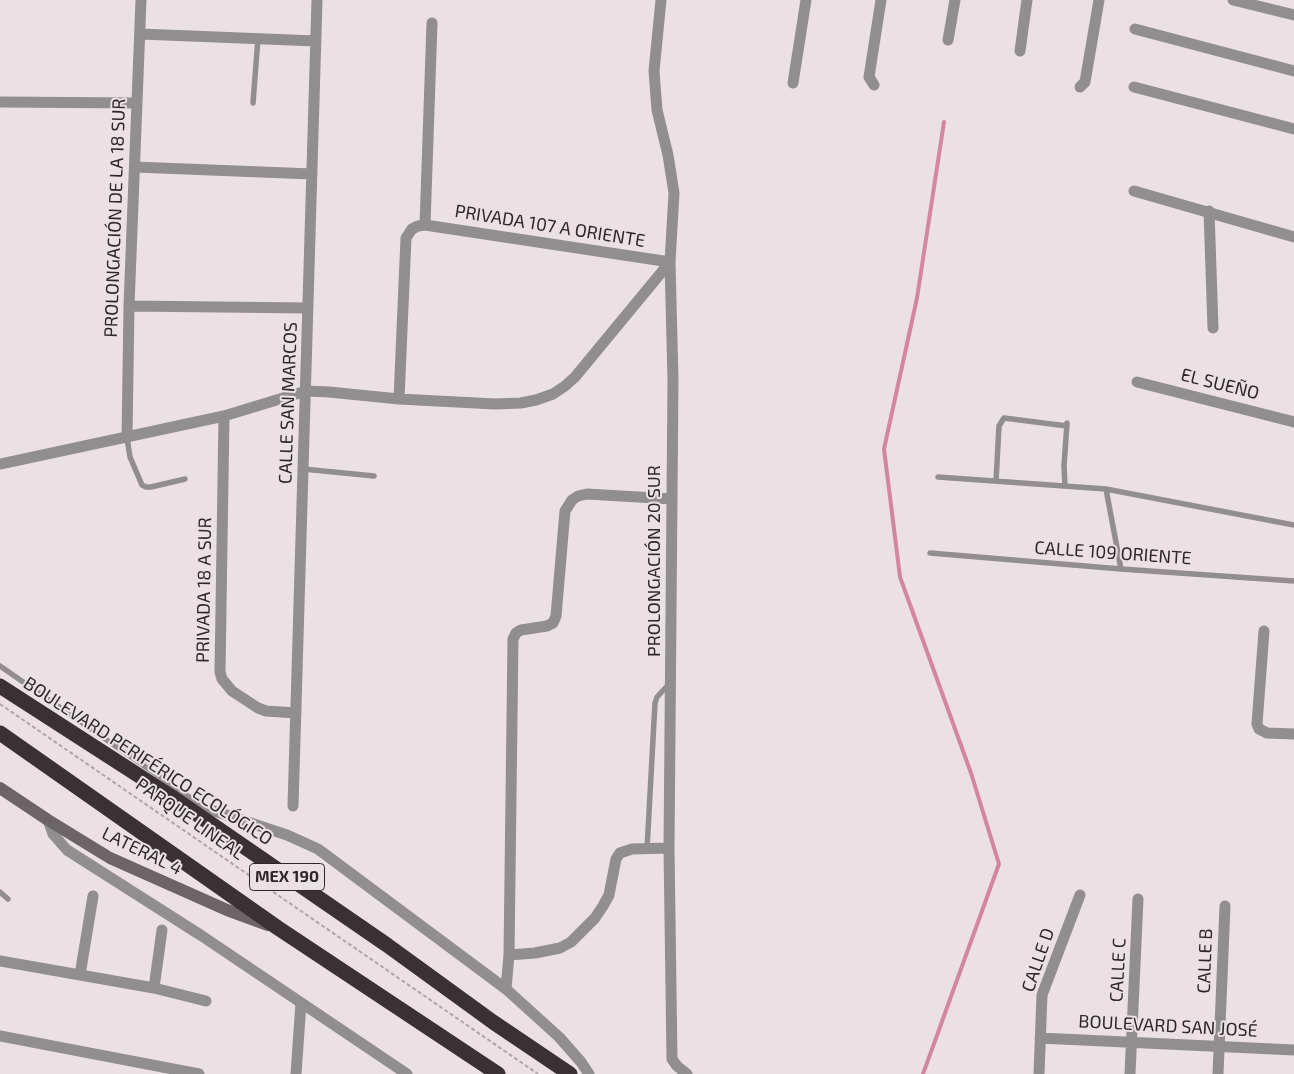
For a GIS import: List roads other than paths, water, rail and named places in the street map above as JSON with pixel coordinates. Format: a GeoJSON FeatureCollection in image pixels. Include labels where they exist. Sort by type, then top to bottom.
{"type":"FeatureCollection","features":[{"type":"Feature","properties":{"kind":"highway","name":"BOULEVARD PERIFÉRICO ECOLÓGICO"},"geometry":{"type":"LineString","coordinates":[[0,686],[172,798],[387,945],[493,1022],[570,1074]]}},
{"type":"Feature","properties":{"kind":"highway","name":"MEX 190"},"geometry":{"type":"LineString","coordinates":[[0,733],[278,928],[498,1074]]}},
{"type":"Feature","properties":{"kind":"street","name":"PROLONGACIÓN DE LA 18 SUR"},"geometry":{"type":"LineString","coordinates":[[127,438],[129,306],[141,0]]}},
{"type":"Feature","properties":{"kind":"street","name":"CALLE SAN MARCOS"},"geometry":{"type":"LineString","coordinates":[[293,806],[317,0]]}},
{"type":"Feature","properties":{"kind":"street","name":"PROLONGACIÓN 20 SUR"},"geometry":{"type":"LineString","coordinates":[[661,0],[654,71],[657,110],[668,155],[674,193],[670,262],[674,380],[669,848],[672,1059],[687,1074]]}},
{"type":"Feature","properties":{"kind":"street"},"geometry":{"type":"LineString","coordinates":[[793,83],[806,0]]}},
{"type":"Feature","properties":{"kind":"street"},"geometry":{"type":"LineString","coordinates":[[874,85],[868,77],[880,0]]}},
{"type":"Feature","properties":{"kind":"street"},"geometry":{"type":"LineString","coordinates":[[948,40],[955,0]]}},
{"type":"Feature","properties":{"kind":"street"},"geometry":{"type":"LineString","coordinates":[[1020,51],[1027,0]]}},
{"type":"Feature","properties":{"kind":"street"},"geometry":{"type":"LineString","coordinates":[[1080,87],[1085,82],[1099,0]]}},
{"type":"Feature","properties":{"kind":"street"},"geometry":{"type":"LineString","coordinates":[[1233,0],[1294,15]]}},
{"type":"Feature","properties":{"kind":"street"},"geometry":{"type":"LineString","coordinates":[[399,399],[406,238],[412,229],[425,224],[432,23]]}},
{"type":"Feature","properties":{"kind":"street"},"geometry":{"type":"LineString","coordinates":[[1135,29],[1294,71]]}},
{"type":"Feature","properties":{"kind":"street"},"geometry":{"type":"LineString","coordinates":[[140,34],[316,41]]}},
{"type":"Feature","properties":{"kind":"street"},"geometry":{"type":"LineString","coordinates":[[1134,87],[1294,129]]}},
{"type":"Feature","properties":{"kind":"street"},"geometry":{"type":"LineString","coordinates":[[0,102],[136,103]]}},
{"type":"Feature","properties":{"kind":"street"},"geometry":{"type":"LineString","coordinates":[[135,167],[312,174]]}},
{"type":"Feature","properties":{"kind":"street"},"geometry":{"type":"LineString","coordinates":[[1134,191],[1294,236]]}},
{"type":"Feature","properties":{"kind":"street"},"geometry":{"type":"LineString","coordinates":[[1209,211],[1212,328]]}},
{"type":"Feature","properties":{"kind":"street","name":"PRIVADA 107 A ORIENTE"},"geometry":{"type":"LineString","coordinates":[[425,224],[670,262]]}},
{"type":"Feature","properties":{"kind":"street"},"geometry":{"type":"LineString","coordinates":[[0,464],[224,416],[306,391],[399,399],[495,404],[521,403],[553,394],[575,377],[670,262]]}},
{"type":"Feature","properties":{"kind":"street"},"geometry":{"type":"LineString","coordinates":[[129,306],[308,308]]}},
{"type":"Feature","properties":{"kind":"street","name":"EL SUEÑO"},"geometry":{"type":"LineString","coordinates":[[1137,382],[1294,422]]}},
{"type":"Feature","properties":{"kind":"street","name":"PRIVADA 18 A SUR"},"geometry":{"type":"LineString","coordinates":[[224,416],[220,672],[222,679],[232,691],[258,708],[266,711],[296,713]]}},
{"type":"Feature","properties":{"kind":"street"},"geometry":{"type":"LineString","coordinates":[[506,988],[509,955],[513,639],[516,633],[521,630],[547,626],[553,623],[556,616],[565,511],[572,500],[587,494],[672,499]]}},
{"type":"Feature","properties":{"kind":"street"},"geometry":{"type":"LineString","coordinates":[[1264,631],[1257,724],[1259,729],[1268,733],[1294,734]]}},
{"type":"Feature","properties":{"kind":"street","name":"LATERAL 4"},"geometry":{"type":"LineString","coordinates":[[3,791],[110,858],[227,910],[278,928]]}},
{"type":"Feature","properties":{"kind":"street"},"geometry":{"type":"LineString","coordinates":[[172,798],[287,835],[318,850],[506,988],[558,1037],[582,1062],[589,1074]]}},
{"type":"Feature","properties":{"kind":"street"},"geometry":{"type":"LineString","coordinates":[[48,820],[53,834],[67,850],[202,936],[407,1074]]}},
{"type":"Feature","properties":{"kind":"street"},"geometry":{"type":"LineString","coordinates":[[509,955],[560,948],[571,942],[595,918],[603,906],[609,895],[616,859],[620,853],[625,850],[669,848]]}},
{"type":"Feature","properties":{"kind":"street","name":"CALLE D"},"geometry":{"type":"LineString","coordinates":[[1039,1074],[1042,995],[1080,895]]}},
{"type":"Feature","properties":{"kind":"street"},"geometry":{"type":"LineString","coordinates":[[80,975],[93,896]]}},
{"type":"Feature","properties":{"kind":"street","name":"CALLE C"},"geometry":{"type":"LineString","coordinates":[[1130,1074],[1138,899]]}},
{"type":"Feature","properties":{"kind":"street","name":"CALLE B"},"geometry":{"type":"LineString","coordinates":[[1218,1074],[1225,906]]}},
{"type":"Feature","properties":{"kind":"street"},"geometry":{"type":"LineString","coordinates":[[154,988],[162,930]]}},
{"type":"Feature","properties":{"kind":"street"},"geometry":{"type":"LineString","coordinates":[[0,961],[154,988],[206,1001]]}},
{"type":"Feature","properties":{"kind":"street"},"geometry":{"type":"LineString","coordinates":[[296,1074],[301,1003]]}},
{"type":"Feature","properties":{"kind":"street"},"geometry":{"type":"LineString","coordinates":[[0,1036],[199,1074]]}},
{"type":"Feature","properties":{"kind":"street","name":"BOULEVARD SAN JOSÉ"},"geometry":{"type":"LineString","coordinates":[[1040,1038],[1294,1050]]}},
{"type":"Feature","properties":{"kind":"lane"},"geometry":{"type":"LineString","coordinates":[[253,103],[258,38]]}},
{"type":"Feature","properties":{"kind":"lane"},"geometry":{"type":"LineString","coordinates":[[996,481],[999,426],[1004,418],[1067,425],[1064,466],[1065,486]]}},
{"type":"Feature","properties":{"kind":"lane"},"geometry":{"type":"LineString","coordinates":[[127,438],[130,457],[142,485],[146,487],[185,480]]}},
{"type":"Feature","properties":{"kind":"lane"},"geometry":{"type":"LineString","coordinates":[[303,469],[374,476]]}},
{"type":"Feature","properties":{"kind":"lane"},"geometry":{"type":"LineString","coordinates":[[938,477],[1106,489],[1294,525]]}},
{"type":"Feature","properties":{"kind":"lane"},"geometry":{"type":"LineString","coordinates":[[1106,489],[1121,570]]}},
{"type":"Feature","properties":{"kind":"lane","name":"CALLE 109 ORIENTE"},"geometry":{"type":"LineString","coordinates":[[930,553],[1121,570],[1294,581]]}},
{"type":"Feature","properties":{"kind":"lane"},"geometry":{"type":"LineString","coordinates":[[0,666],[204,808]]}},
{"type":"Feature","properties":{"kind":"lane"},"geometry":{"type":"LineString","coordinates":[[647,849],[655,703],[657,697],[670,682]]}},
{"type":"Feature","properties":{"kind":"lane"},"geometry":{"type":"LineString","coordinates":[[0,892],[8,899]]}},
{"type":"Feature","properties":{"kind":"waterway"},"geometry":{"type":"LineString","coordinates":[[923,1074],[999,864],[971,773],[900,577],[884,449],[917,298],[944,122]]}}]}
